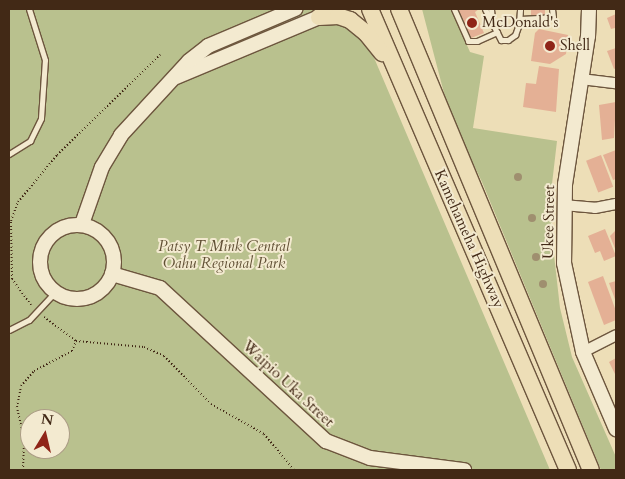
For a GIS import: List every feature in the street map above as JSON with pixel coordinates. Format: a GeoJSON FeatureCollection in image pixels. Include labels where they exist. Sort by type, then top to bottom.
{"type":"FeatureCollection","features":[{"type":"Feature","properties":{"kind":"main road","name":"Kamehameha Highway"},"geometry":{"type":"LineString","coordinates":[[370,9],[568,470]]}},
{"type":"Feature","properties":{"kind":"main road","name":"Kamehameha Highway"},"geometry":{"type":"LineString","coordinates":[[399,9],[591,470]]}},
{"type":"Feature","properties":{"kind":"main road"},"geometry":{"type":"LineString","coordinates":[[408,32],[412,9]]}},
{"type":"Feature","properties":{"kind":"main road"},"geometry":{"type":"LineString","coordinates":[[319,17],[338,16],[356,24],[395,70]]}},
{"type":"Feature","properties":{"kind":"street"},"geometry":{"type":"LineString","coordinates":[[82,224],[102,167],[121,135],[175,77],[208,46],[295,9]]}},
{"type":"Feature","properties":{"kind":"street"},"geometry":{"type":"LineString","coordinates":[[175,77],[340,9]]}},
{"type":"Feature","properties":{"kind":"street","name":"Ukee Street"},"geometry":{"type":"LineString","coordinates":[[589,9],[563,205],[568,288],[583,352],[616,429]]}},
{"type":"Feature","properties":{"kind":"street"},"geometry":{"type":"LineString","coordinates":[[581,79],[616,83]]}},
{"type":"Feature","properties":{"kind":"street"},"geometry":{"type":"LineString","coordinates":[[563,205],[595,208],[616,204]]}},
{"type":"Feature","properties":{"kind":"street"},"geometry":{"type":"LineString","coordinates":[[82,224],[105,237],[112,248],[112,274],[103,288],[88,297],[66,297],[55,292],[42,275],[39,264],[44,243],[60,228],[82,224]]}},
{"type":"Feature","properties":{"kind":"street","name":"Waipio Uka Street"},"geometry":{"type":"LineString","coordinates":[[112,274],[160,288],[326,441],[370,458],[464,470]]}},
{"type":"Feature","properties":{"kind":"street"},"geometry":{"type":"LineString","coordinates":[[583,352],[616,335]]}},
{"type":"Feature","properties":{"kind":"lane"},"geometry":{"type":"LineString","coordinates":[[9,154],[30,141],[41,118],[46,60],[29,9]]}},
{"type":"Feature","properties":{"kind":"lane"},"geometry":{"type":"LineString","coordinates":[[454,9],[468,41],[477,42],[497,32]]}},
{"type":"Feature","properties":{"kind":"lane"},"geometry":{"type":"LineString","coordinates":[[485,9],[501,40],[508,40],[515,35],[520,19],[520,9]]}},
{"type":"Feature","properties":{"kind":"lane"},"geometry":{"type":"LineString","coordinates":[[491,9],[493,23]]}},
{"type":"Feature","properties":{"kind":"lane"},"geometry":{"type":"LineString","coordinates":[[520,19],[553,18],[552,9]]}},
{"type":"Feature","properties":{"kind":"lane"},"geometry":{"type":"LineString","coordinates":[[9,330],[38,312],[55,292]]}},
{"type":"Feature","properties":{"kind":"path"},"geometry":{"type":"LineString","coordinates":[[160,55],[57,155],[18,202],[11,221],[12,279],[38,312],[60,332],[76,341],[144,347],[164,356],[211,404],[264,434],[294,470]]}},
{"type":"Feature","properties":{"kind":"path"},"geometry":{"type":"LineString","coordinates":[[22,470],[24,438],[17,407],[21,386],[34,371],[72,351],[76,341]]}},
{"type":"Feature","properties":{"kind":"green space","name":"Patsy T. Mink Central Oahu Regional Park"},"geometry":{"type":"Polygon","coordinates":[[[9,9],[315,9],[320,25],[330,22],[351,27],[372,53],[550,470],[9,470],[9,9]]]}},
{"type":"Feature","properties":{"kind":"green space"},"geometry":{"type":"Polygon","coordinates":[[[422,9],[451,9],[470,52],[484,56],[473,128],[557,141],[552,184],[552,237],[560,308],[572,357],[616,457],[616,470],[601,470],[482,182],[450,116],[422,9]]]}},
{"type":"Feature","properties":{"kind":"building","name":"McDonald's"},"geometry":{"type":"Polygon","coordinates":[[[458,9],[479,9],[475,12],[484,33],[471,38],[458,9]]]}},
{"type":"Feature","properties":{"kind":"building","name":"Shell"},"geometry":{"type":"Polygon","coordinates":[[[531,9],[545,9],[545,18],[531,18],[531,9]]]}},
{"type":"Feature","properties":{"kind":"building"},"geometry":{"type":"Polygon","coordinates":[[[616,14],[616,31],[615,28],[611,29],[607,18],[616,14]]]}},
{"type":"Feature","properties":{"kind":"building","name":"Shell"},"geometry":{"type":"Polygon","coordinates":[[[539,29],[568,35],[566,54],[550,64],[531,61],[535,33],[539,29]]]}},
{"type":"Feature","properties":{"kind":"building"},"geometry":{"type":"Polygon","coordinates":[[[616,48],[616,68],[614,69],[607,51],[616,48]]]}},
{"type":"Feature","properties":{"kind":"building"},"geometry":{"type":"Polygon","coordinates":[[[539,66],[559,69],[556,112],[523,107],[526,83],[536,84],[539,66]]]}},
{"type":"Feature","properties":{"kind":"building"},"geometry":{"type":"Polygon","coordinates":[[[616,102],[614,138],[602,140],[599,105],[616,102]]]}},
{"type":"Feature","properties":{"kind":"building"},"geometry":{"type":"Polygon","coordinates":[[[616,150],[616,179],[613,180],[603,155],[616,150]]]}},
{"type":"Feature","properties":{"kind":"building"},"geometry":{"type":"Polygon","coordinates":[[[601,155],[613,187],[598,192],[586,161],[601,155]]]}},
{"type":"Feature","properties":{"kind":"building"},"geometry":{"type":"Polygon","coordinates":[[[605,229],[616,256],[604,261],[600,251],[595,253],[588,236],[605,229]]]}},
{"type":"Feature","properties":{"kind":"building"},"geometry":{"type":"Polygon","coordinates":[[[616,230],[616,251],[610,236],[616,230]]]}},
{"type":"Feature","properties":{"kind":"building"},"geometry":{"type":"Polygon","coordinates":[[[603,276],[616,311],[616,320],[604,325],[588,282],[603,276]]]}},
{"type":"Feature","properties":{"kind":"building"},"geometry":{"type":"Polygon","coordinates":[[[616,281],[616,302],[609,283],[616,281]]]}},
{"type":"Feature","properties":{"kind":"building"},"geometry":{"type":"Polygon","coordinates":[[[616,358],[616,376],[609,362],[616,358]]]}},
{"type":"Feature","properties":{"kind":"place","name":"McDonald's"},"geometry":{"type":"Point","coordinates":[472,23]}},
{"type":"Feature","properties":{"kind":"place","name":"Shell"},"geometry":{"type":"Point","coordinates":[550,46]}}]}
